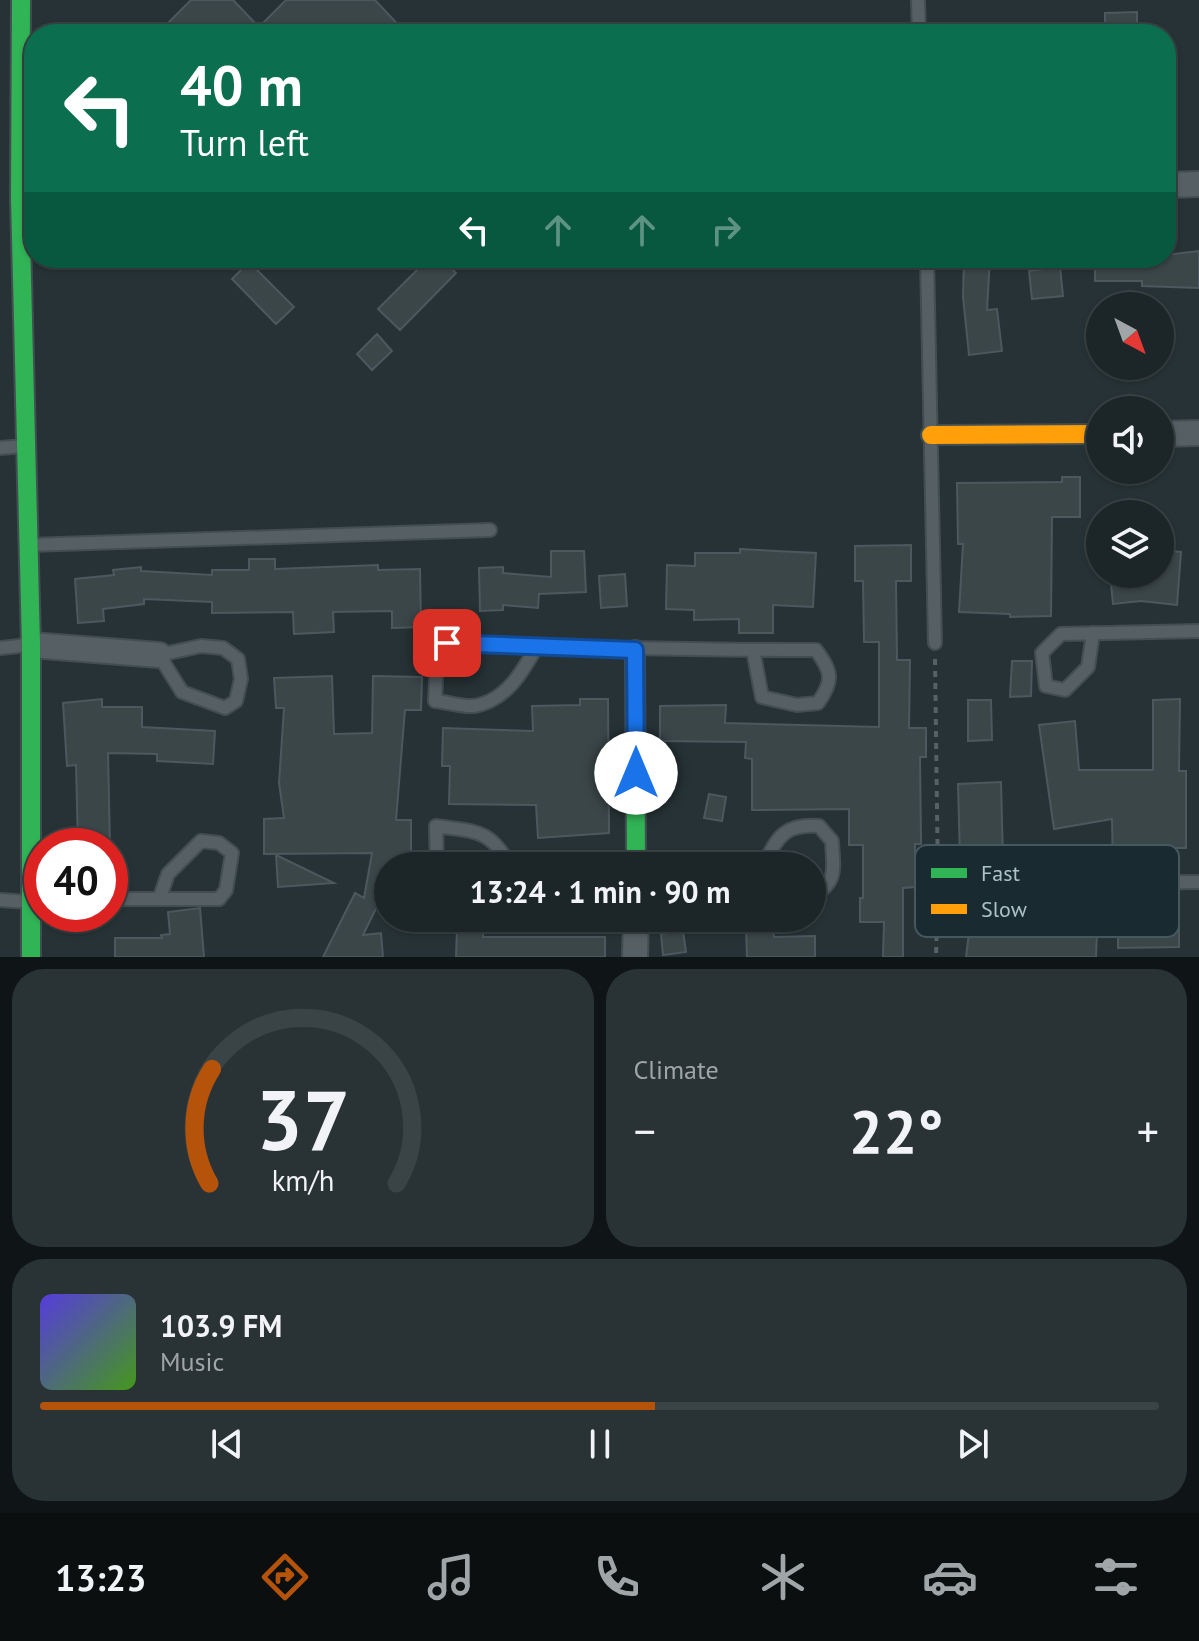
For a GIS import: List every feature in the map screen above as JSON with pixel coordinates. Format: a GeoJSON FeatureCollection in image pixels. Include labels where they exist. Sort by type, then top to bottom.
{"type":"FeatureCollection","features":[{"type":"Feature","properties":{"kind":"street"},"geometry":{"type":"LineString","coordinates":[[21,0],[15,197],[35,828]]}},
{"type":"Feature","properties":{"kind":"street"},"geometry":{"type":"LineString","coordinates":[[1176,185],[1199,184]]}},
{"type":"Feature","properties":{"kind":"street"},"geometry":{"type":"LineString","coordinates":[[1174,434],[1199,433]]}},
{"type":"Feature","properties":{"kind":"street"},"geometry":{"type":"LineString","coordinates":[[931,435],[1086,434]]}},
{"type":"Feature","properties":{"kind":"street"},"geometry":{"type":"LineString","coordinates":[[31,645],[159,655]]}},
{"type":"Feature","properties":{"kind":"street"},"geometry":{"type":"LineString","coordinates":[[635,650],[636,852]]}},
{"type":"Feature","properties":{"kind":"street"},"geometry":{"type":"LineString","coordinates":[[31,957],[33,932]]}},
{"type":"Feature","properties":{"kind":"street"},"geometry":{"type":"LineString","coordinates":[[635,957],[636,932]]}},
{"type":"Feature","properties":{"kind":"lane"},"geometry":{"type":"LineString","coordinates":[[918,0],[919,24]]}},
{"type":"Feature","properties":{"kind":"lane"},"geometry":{"type":"LineString","coordinates":[[927,268],[935,643]]}},
{"type":"Feature","properties":{"kind":"lane"},"geometry":{"type":"LineString","coordinates":[[0,448],[25,446]]}},
{"type":"Feature","properties":{"kind":"lane"},"geometry":{"type":"LineString","coordinates":[[28,545],[490,530]]}},
{"type":"Feature","properties":{"kind":"lane"},"geometry":{"type":"LineString","coordinates":[[1093,633],[1088,667],[1065,690],[1046,686],[1042,653],[1061,634],[1093,633],[1199,631]]}},
{"type":"Feature","properties":{"kind":"lane"},"geometry":{"type":"LineString","coordinates":[[537,646],[519,678],[500,695],[474,706],[435,701],[437,657],[447,643],[537,646],[635,650],[753,650],[816,650],[829,668],[829,687],[818,703],[797,705],[762,697],[753,650]]}},
{"type":"Feature","properties":{"kind":"lane"},"geometry":{"type":"LineString","coordinates":[[0,648],[31,645]]}},
{"type":"Feature","properties":{"kind":"lane"},"geometry":{"type":"LineString","coordinates":[[201,646],[223,648],[238,659],[241,679],[236,701],[225,708],[182,692],[159,655],[201,646]]}},
{"type":"Feature","properties":{"kind":"lane"},"geometry":{"type":"LineString","coordinates":[[770,852],[779,836],[800,825],[819,826],[832,841],[832,878],[826,889]]}},
{"type":"Feature","properties":{"kind":"lane"},"geometry":{"type":"LineString","coordinates":[[437,852],[436,826],[480,833],[498,844],[502,852]]}},
{"type":"Feature","properties":{"kind":"lane"},"geometry":{"type":"LineString","coordinates":[[128,898],[219,899],[226,890],[232,853],[219,843],[201,841],[168,874],[160,897]]}},
{"type":"Feature","properties":{"kind":"lane"},"geometry":{"type":"LineString","coordinates":[[1179,882],[1199,882]]}},
{"type":"Feature","properties":{"kind":"lane"},"geometry":{"type":"LineString","coordinates":[[0,900],[24,901]]}},
{"type":"Feature","properties":{"kind":"path"},"geometry":{"type":"LineString","coordinates":[[935,643],[938,845]]}},
{"type":"Feature","properties":{"kind":"path"},"geometry":{"type":"LineString","coordinates":[[936,957],[937,937]]}},
{"type":"Feature","properties":{"kind":"building"},"geometry":{"type":"Polygon","coordinates":[[[191,0],[233,0],[256,24],[167,24],[191,0]]]}},
{"type":"Feature","properties":{"kind":"building"},"geometry":{"type":"Polygon","coordinates":[[[286,0],[375,0],[398,24],[262,24],[286,0]]]}},
{"type":"Feature","properties":{"kind":"building"},"geometry":{"type":"Polygon","coordinates":[[[1137,12],[1137,24],[1105,24],[1105,13],[1137,12]]]}},
{"type":"Feature","properties":{"kind":"building"},"geometry":{"type":"Polygon","coordinates":[[[1199,251],[1199,288],[1142,286],[1142,281],[1095,281],[1095,268],[1176,268],[1176,254],[1199,251]]]}},
{"type":"Feature","properties":{"kind":"building"},"geometry":{"type":"Polygon","coordinates":[[[243,268],[255,268],[294,307],[276,324],[232,279],[243,268]]]}},
{"type":"Feature","properties":{"kind":"building"},"geometry":{"type":"Polygon","coordinates":[[[419,268],[451,268],[456,273],[400,330],[378,309],[419,268]]]}},
{"type":"Feature","properties":{"kind":"building"},"geometry":{"type":"Polygon","coordinates":[[[964,268],[989,268],[987,310],[997,309],[1002,351],[969,355],[963,297],[964,268]]]}},
{"type":"Feature","properties":{"kind":"building"},"geometry":{"type":"Polygon","coordinates":[[[1060,268],[1063,296],[1032,299],[1029,271],[1060,268]]]}},
{"type":"Feature","properties":{"kind":"building"},"geometry":{"type":"Polygon","coordinates":[[[377,334],[392,351],[372,370],[357,354],[377,334]]]}},
{"type":"Feature","properties":{"kind":"building"},"geometry":{"type":"Polygon","coordinates":[[[1062,477],[1080,477],[1080,517],[1052,517],[1051,616],[1010,617],[1010,614],[959,612],[963,544],[958,544],[957,483],[1062,482],[1062,477]]]}},
{"type":"Feature","properties":{"kind":"building"},"geometry":{"type":"Polygon","coordinates":[[[911,545],[911,581],[896,581],[897,660],[910,660],[909,728],[926,728],[926,757],[920,757],[921,844],[915,844],[915,887],[903,888],[903,957],[883,957],[884,922],[860,922],[863,845],[849,845],[849,809],[752,810],[752,759],[745,758],[746,742],[660,741],[660,706],[726,705],[725,723],[879,727],[879,642],[864,642],[863,581],[855,581],[855,546],[911,545]]]}},
{"type":"Feature","properties":{"kind":"building"},"geometry":{"type":"Polygon","coordinates":[[[740,549],[816,553],[813,607],[773,605],[773,633],[739,633],[739,619],[694,620],[694,610],[666,609],[667,565],[695,566],[695,553],[740,553],[740,549]]]}},
{"type":"Feature","properties":{"kind":"building"},"geometry":{"type":"Polygon","coordinates":[[[551,551],[584,551],[586,592],[539,594],[538,608],[503,605],[503,610],[480,611],[479,568],[503,567],[503,573],[551,577],[551,551]]]}},
{"type":"Feature","properties":{"kind":"building"},"geometry":{"type":"Polygon","coordinates":[[[1174,551],[1181,552],[1177,605],[1141,601],[1113,604],[1111,588],[1174,588],[1174,551]]]}},
{"type":"Feature","properties":{"kind":"building"},"geometry":{"type":"Polygon","coordinates":[[[249,559],[275,559],[275,569],[378,565],[378,570],[420,569],[421,627],[392,628],[392,611],[333,612],[334,632],[294,634],[293,612],[212,613],[212,602],[144,599],[144,604],[103,609],[104,621],[78,623],[75,579],[114,575],[113,570],[141,567],[141,571],[212,575],[212,570],[249,570],[249,559]]]}},
{"type":"Feature","properties":{"kind":"building"},"geometry":{"type":"Polygon","coordinates":[[[625,574],[627,606],[601,608],[599,576],[625,574]]]}},
{"type":"Feature","properties":{"kind":"building"},"geometry":{"type":"Polygon","coordinates":[[[1012,661],[1032,661],[1031,696],[1010,697],[1012,661]]]}},
{"type":"Feature","properties":{"kind":"building"},"geometry":{"type":"Polygon","coordinates":[[[332,676],[334,734],[372,733],[373,676],[422,677],[421,710],[405,710],[396,820],[411,820],[411,852],[374,852],[374,913],[363,935],[381,933],[383,957],[323,957],[355,893],[364,898],[372,853],[264,854],[264,819],[284,818],[279,783],[284,708],[276,708],[274,678],[332,676]]]}},
{"type":"Feature","properties":{"kind":"building"},"geometry":{"type":"Polygon","coordinates":[[[102,699],[102,707],[142,707],[142,727],[215,731],[213,764],[157,761],[157,754],[108,753],[110,828],[78,828],[76,765],[67,766],[63,703],[102,699]]]}},
{"type":"Feature","properties":{"kind":"building"},"geometry":{"type":"Polygon","coordinates":[[[580,699],[608,699],[609,833],[538,838],[536,805],[449,804],[450,766],[442,766],[443,728],[533,731],[532,706],[580,705],[580,699]]]}},
{"type":"Feature","properties":{"kind":"building"},"geometry":{"type":"Polygon","coordinates":[[[1180,699],[1179,771],[1186,771],[1186,848],[1179,848],[1179,845],[1112,845],[1112,819],[1054,829],[1039,725],[1075,721],[1079,770],[1153,770],[1153,700],[1180,699]]]}},
{"type":"Feature","properties":{"kind":"building"},"geometry":{"type":"Polygon","coordinates":[[[968,700],[991,700],[992,740],[968,741],[968,700]]]}},
{"type":"Feature","properties":{"kind":"building"},"geometry":{"type":"Polygon","coordinates":[[[1001,782],[1003,845],[960,845],[958,784],[1001,782]]]}},
{"type":"Feature","properties":{"kind":"building"},"geometry":{"type":"Polygon","coordinates":[[[709,794],[726,797],[722,821],[704,818],[709,794]]]}},
{"type":"Feature","properties":{"kind":"building"},"geometry":{"type":"Polygon","coordinates":[[[276,855],[334,883],[278,887],[276,855]]]}},
{"type":"Feature","properties":{"kind":"building"},"geometry":{"type":"Polygon","coordinates":[[[200,908],[204,957],[115,957],[115,938],[162,938],[161,935],[170,934],[168,912],[200,908]]]}},
{"type":"Feature","properties":{"kind":"building"},"geometry":{"type":"Polygon","coordinates":[[[457,932],[483,932],[483,937],[605,937],[605,957],[456,957],[457,932]]]}},
{"type":"Feature","properties":{"kind":"building"},"geometry":{"type":"Polygon","coordinates":[[[683,932],[686,952],[663,955],[661,934],[683,932]]]}},
{"type":"Feature","properties":{"kind":"building"},"geometry":{"type":"Polygon","coordinates":[[[746,932],[774,932],[774,937],[815,936],[815,957],[747,957],[746,932]]]}},
{"type":"Feature","properties":{"kind":"building"},"geometry":{"type":"Polygon","coordinates":[[[968,937],[1097,937],[1096,957],[966,957],[968,937]]]}},
{"type":"Feature","properties":{"kind":"building"},"geometry":{"type":"Polygon","coordinates":[[[1118,937],[1179,937],[1179,947],[1118,948],[1118,937]]]}},
{"type":"Feature","properties":{"kind":"traffic: fast"},"geometry":{"type":"LineString","coordinates":[[21,0],[20,197],[31,645],[31,957]]}},
{"type":"Feature","properties":{"kind":"traffic: fast"},"geometry":{"type":"LineString","coordinates":[[635,650],[636,852]]}},
{"type":"Feature","properties":{"kind":"traffic: slow"},"geometry":{"type":"LineString","coordinates":[[931,435],[1086,434]]}},
{"type":"Feature","properties":{"kind":"route"},"geometry":{"type":"LineString","coordinates":[[447,643],[635,650],[636,773]]}}]}
